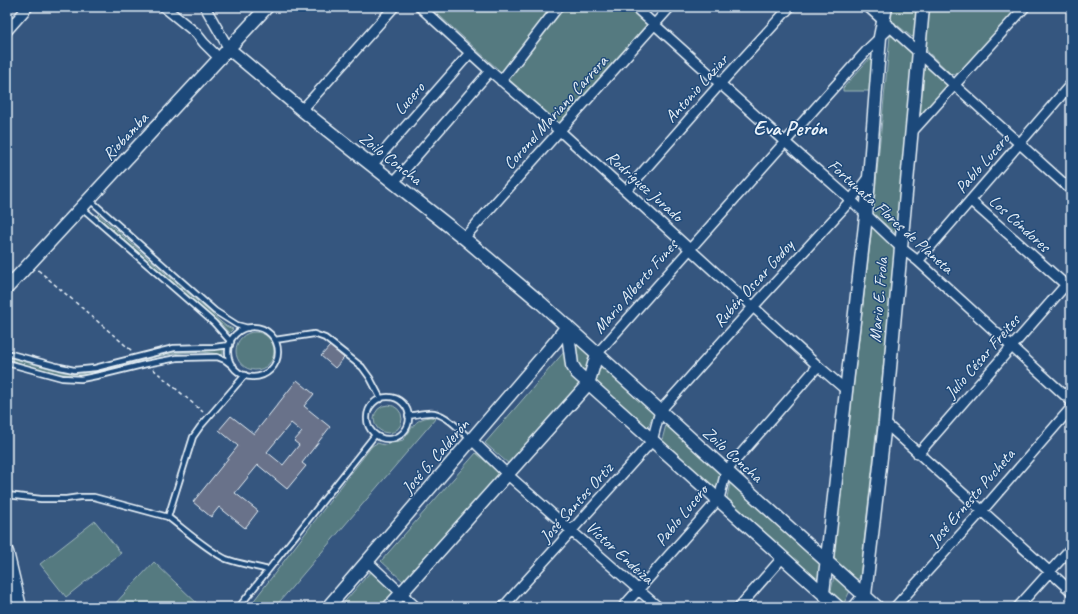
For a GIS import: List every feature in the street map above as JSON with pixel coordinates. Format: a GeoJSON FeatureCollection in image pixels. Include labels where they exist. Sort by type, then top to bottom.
{"type":"FeatureCollection","features":[{"type":"Feature","properties":{"kind":"street"},"geometry":{"type":"LineString","coordinates":[[7,31],[28,7]]}},
{"type":"Feature","properties":{"kind":"street"},"geometry":{"type":"LineString","coordinates":[[164,7],[196,33],[220,59]]}},
{"type":"Feature","properties":{"kind":"street","name":"Zoilo Concha"},"geometry":{"type":"LineString","coordinates":[[205,7],[229,49],[302,110],[464,238],[541,303],[877,607]]}},
{"type":"Feature","properties":{"kind":"street","name":"Riobamba"},"geometry":{"type":"LineString","coordinates":[[7,288],[267,7]]}},
{"type":"Feature","properties":{"kind":"street"},"geometry":{"type":"LineString","coordinates":[[302,110],[394,7]]}},
{"type":"Feature","properties":{"kind":"street","name":"Rodríguez Jurado"},"geometry":{"type":"LineString","coordinates":[[420,7],[501,81],[560,131],[846,390]]}},
{"type":"Feature","properties":{"kind":"street"},"geometry":{"type":"LineString","coordinates":[[501,81],[558,7]]}},
{"type":"Feature","properties":{"kind":"street","name":"Fortunata Flores de Planeta"},"geometry":{"type":"LineString","coordinates":[[635,7],[851,200],[866,216],[918,261],[1071,401]]}},
{"type":"Feature","properties":{"kind":"street","name":"Coronel Mariano Carrera"},"geometry":{"type":"LineString","coordinates":[[464,238],[670,7]]}},
{"type":"Feature","properties":{"kind":"street","name":"Antonio Laziar"},"geometry":{"type":"LineString","coordinates":[[626,191],[790,7]]}},
{"type":"Feature","properties":{"kind":"street"},"geometry":{"type":"LineString","coordinates":[[868,7],[1071,190]]}},
{"type":"Feature","properties":{"kind":"street","name":"Mario E. Frola"},"geometry":{"type":"LineString","coordinates":[[823,593],[866,216],[880,37],[888,24],[886,7]]}},
{"type":"Feature","properties":{"kind":"street","name":"Mario E. Frola"},"geometry":{"type":"LineString","coordinates":[[865,595],[884,423],[923,7]]}},
{"type":"Feature","properties":{"kind":"street"},"geometry":{"type":"LineString","coordinates":[[912,132],[1026,7]]}},
{"type":"Feature","properties":{"kind":"street","name":"Mario Alberto Funes"},"geometry":{"type":"LineString","coordinates":[[597,354],[690,248],[880,37]]}},
{"type":"Feature","properties":{"kind":"street","name":"Lucero"},"geometry":{"type":"LineString","coordinates":[[372,165],[470,53]]}},
{"type":"Feature","properties":{"kind":"street"},"geometry":{"type":"LineString","coordinates":[[394,182],[490,71]]}},
{"type":"Feature","properties":{"kind":"street","name":"Pablo Lucero"},"geometry":{"type":"LineString","coordinates":[[918,261],[1071,86]]}},
{"type":"Feature","properties":{"kind":"street","name":"Rubén Oscar Godoy"},"geometry":{"type":"LineString","coordinates":[[660,411],[851,200],[869,176]]}},
{"type":"Feature","properties":{"kind":"street","name":"Los Cóndores"},"geometry":{"type":"LineString","coordinates":[[971,201],[1068,282]]}},
{"type":"Feature","properties":{"kind":"street","name":"Julio César Freites"},"geometry":{"type":"LineString","coordinates":[[918,454],[1068,282]]}},
{"type":"Feature","properties":{"kind":"street"},"geometry":{"type":"LineString","coordinates":[[567,326],[572,365],[577,373],[838,607]]}},
{"type":"Feature","properties":{"kind":"street","name":"José G. Calderón"},"geometry":{"type":"LineString","coordinates":[[328,607],[472,440],[567,326]]}},
{"type":"Feature","properties":{"kind":"street"},"geometry":{"type":"LineString","coordinates":[[389,607],[588,384],[597,354]]}},
{"type":"Feature","properties":{"kind":"street","name":"Pablo Lucero"},"geometry":{"type":"LineString","coordinates":[[623,607],[719,500],[726,471],[818,366]]}},
{"type":"Feature","properties":{"kind":"street","name":"José Ernesto Pucheta"},"geometry":{"type":"LineString","coordinates":[[895,607],[982,511],[1071,408]]}},
{"type":"Feature","properties":{"kind":"street","name":"José Santos Ortiz"},"geometry":{"type":"LineString","coordinates":[[503,607],[652,441],[660,411]]}},
{"type":"Feature","properties":{"kind":"street"},"geometry":{"type":"LineString","coordinates":[[884,423],[1071,591]]}},
{"type":"Feature","properties":{"kind":"street","name":"Víctor Endeiza"},"geometry":{"type":"LineString","coordinates":[[472,440],[508,475],[658,607]]}},
{"type":"Feature","properties":{"kind":"street"},"geometry":{"type":"LineString","coordinates":[[1018,607],[1071,548]]}},
{"type":"Feature","properties":{"kind":"street"},"geometry":{"type":"LineString","coordinates":[[7,552],[20,607]]}},
{"type":"Feature","properties":{"kind":"street"},"geometry":{"type":"LineString","coordinates":[[739,607],[783,557]]}},
{"type":"Feature","properties":{"kind":"street"},"geometry":{"type":"LineString","coordinates":[[367,561],[416,607]]}},
{"type":"Feature","properties":{"kind":"street"},"geometry":{"type":"LineString","coordinates":[[855,607],[865,595]]}},
{"type":"Feature","properties":{"kind":"lane"},"geometry":{"type":"LineString","coordinates":[[7,363],[62,378],[81,379],[101,376],[146,364],[177,358],[209,357],[225,360],[245,375],[253,377],[267,373],[276,362],[278,347],[271,335],[260,328],[248,328],[236,325],[215,311],[86,204]]}},
{"type":"Feature","properties":{"kind":"lane"},"geometry":{"type":"LineString","coordinates":[[86,204],[214,323],[230,343]]}},
{"type":"Feature","properties":{"kind":"lane"},"geometry":{"type":"LineString","coordinates":[[234,367],[229,356],[230,343],[238,333],[248,328]]}},
{"type":"Feature","properties":{"kind":"lane"},"geometry":{"type":"LineString","coordinates":[[275,340],[314,334],[325,338],[362,367],[370,378],[381,399]]}},
{"type":"Feature","properties":{"kind":"lane"},"geometry":{"type":"LineString","coordinates":[[7,353],[74,370],[95,368],[174,348],[214,347],[230,343]]}},
{"type":"Feature","properties":{"kind":"lane"},"geometry":{"type":"LineString","coordinates":[[168,517],[193,437],[245,375]]}},
{"type":"Feature","properties":{"kind":"lane"},"geometry":{"type":"LineString","coordinates":[[393,398],[403,405],[408,416],[406,428],[398,437],[386,439],[375,435],[368,424],[367,418],[371,407],[381,399],[393,398]]}},
{"type":"Feature","properties":{"kind":"lane"},"geometry":{"type":"LineString","coordinates":[[408,416],[433,413],[452,423],[472,440]]}},
{"type":"Feature","properties":{"kind":"lane"},"geometry":{"type":"LineString","coordinates":[[239,607],[375,435]]}},
{"type":"Feature","properties":{"kind":"lane"},"geometry":{"type":"LineString","coordinates":[[7,495],[40,499],[66,499],[80,497],[94,498],[168,517],[225,558],[237,563],[268,570]]}},
{"type":"Feature","properties":{"kind":"path"},"geometry":{"type":"LineString","coordinates":[[30,263],[138,356]]}},
{"type":"Feature","properties":{"kind":"path"},"geometry":{"type":"LineString","coordinates":[[146,364],[210,417]]}},
{"type":"Feature","properties":{"kind":"green space"},"geometry":{"type":"Polygon","coordinates":[[[430,7],[629,7],[647,24],[558,124],[430,7]]]}},
{"type":"Feature","properties":{"kind":"green space"},"geometry":{"type":"Polygon","coordinates":[[[893,7],[918,7],[916,33],[912,37],[891,20],[893,7]]]}},
{"type":"Feature","properties":{"kind":"green space"},"geometry":{"type":"Polygon","coordinates":[[[929,7],[1019,7],[959,73],[952,75],[928,52],[925,47],[929,7]]]}},
{"type":"Feature","properties":{"kind":"green space"},"geometry":{"type":"Polygon","coordinates":[[[890,36],[894,36],[913,53],[896,234],[873,213],[890,36]]]}},
{"type":"Feature","properties":{"kind":"green space"},"geometry":{"type":"Polygon","coordinates":[[[876,57],[873,91],[843,91],[843,88],[870,58],[876,57]]]}},
{"type":"Feature","properties":{"kind":"green space"},"geometry":{"type":"Polygon","coordinates":[[[927,66],[948,86],[921,116],[919,114],[923,68],[927,66]]]}},
{"type":"Feature","properties":{"kind":"green space"},"geometry":{"type":"Polygon","coordinates":[[[98,214],[221,322],[233,329],[229,333],[222,325],[97,216],[98,214]]]}},
{"type":"Feature","properties":{"kind":"green space"},"geometry":{"type":"Polygon","coordinates":[[[872,226],[895,248],[860,577],[855,581],[836,565],[834,554],[872,226]]]}},
{"type":"Feature","properties":{"kind":"green space"},"geometry":{"type":"Polygon","coordinates":[[[251,332],[259,332],[269,337],[273,344],[273,358],[269,365],[259,370],[251,370],[241,365],[239,362],[236,355],[236,347],[241,337],[244,335],[251,332]]]}},
{"type":"Feature","properties":{"kind":"green space"},"geometry":{"type":"Polygon","coordinates":[[[575,342],[591,357],[586,373],[577,362],[575,342]]]}},
{"type":"Feature","properties":{"kind":"green space"},"geometry":{"type":"Polygon","coordinates":[[[223,349],[223,355],[198,352],[172,354],[146,359],[87,375],[73,375],[54,372],[7,359],[7,357],[63,372],[80,374],[170,353],[223,349]]]}},
{"type":"Feature","properties":{"kind":"green space"},"geometry":{"type":"Polygon","coordinates":[[[564,352],[567,370],[581,383],[510,465],[485,443],[564,352]]]}},
{"type":"Feature","properties":{"kind":"green space"},"geometry":{"type":"Polygon","coordinates":[[[599,364],[654,413],[648,427],[593,382],[599,364]]]}},
{"type":"Feature","properties":{"kind":"green space"},"geometry":{"type":"Polygon","coordinates":[[[388,405],[398,409],[402,419],[398,429],[388,433],[378,429],[374,419],[378,409],[388,405]]]}},
{"type":"Feature","properties":{"kind":"green space"},"geometry":{"type":"Polygon","coordinates":[[[424,418],[436,418],[275,607],[249,607],[372,446],[377,443],[385,445],[403,440],[417,422],[424,418]]]}},
{"type":"Feature","properties":{"kind":"green space"},"geometry":{"type":"Polygon","coordinates":[[[666,425],[721,474],[716,489],[662,440],[666,425]]]}},
{"type":"Feature","properties":{"kind":"green space"},"geometry":{"type":"Polygon","coordinates":[[[476,453],[500,474],[404,582],[381,561],[476,453]]]}},
{"type":"Feature","properties":{"kind":"green space"},"geometry":{"type":"Polygon","coordinates":[[[730,483],[821,565],[819,581],[727,498],[730,483]]]}},
{"type":"Feature","properties":{"kind":"green space"},"geometry":{"type":"Polygon","coordinates":[[[95,521],[121,553],[66,597],[40,564],[95,521]]]}},
{"type":"Feature","properties":{"kind":"green space"},"geometry":{"type":"Polygon","coordinates":[[[154,562],[201,607],[112,607],[154,562]]]}},
{"type":"Feature","properties":{"kind":"green space"},"geometry":{"type":"Polygon","coordinates":[[[372,570],[396,592],[382,607],[340,607],[372,570]]]}},
{"type":"Feature","properties":{"kind":"green space"},"geometry":{"type":"Polygon","coordinates":[[[834,576],[850,591],[844,603],[831,591],[834,576]]]}},
{"type":"Feature","properties":{"kind":"building"},"geometry":{"type":"Polygon","coordinates":[[[330,346],[344,358],[335,368],[321,356],[330,346]]]}},
{"type":"Feature","properties":{"kind":"building"},"geometry":{"type":"Polygon","coordinates":[[[297,380],[314,394],[304,406],[330,427],[302,463],[306,466],[287,489],[258,465],[235,493],[258,511],[245,528],[219,507],[211,517],[193,502],[238,446],[219,430],[231,416],[254,434],[297,380]],[[291,423],[267,452],[283,465],[299,445],[294,441],[302,432],[291,423]]]}},
{"type":"Feature","properties":{"kind":"district","name":"Eva Perón"},"geometry":{"type":"Point","coordinates":[790,128]}}]}
